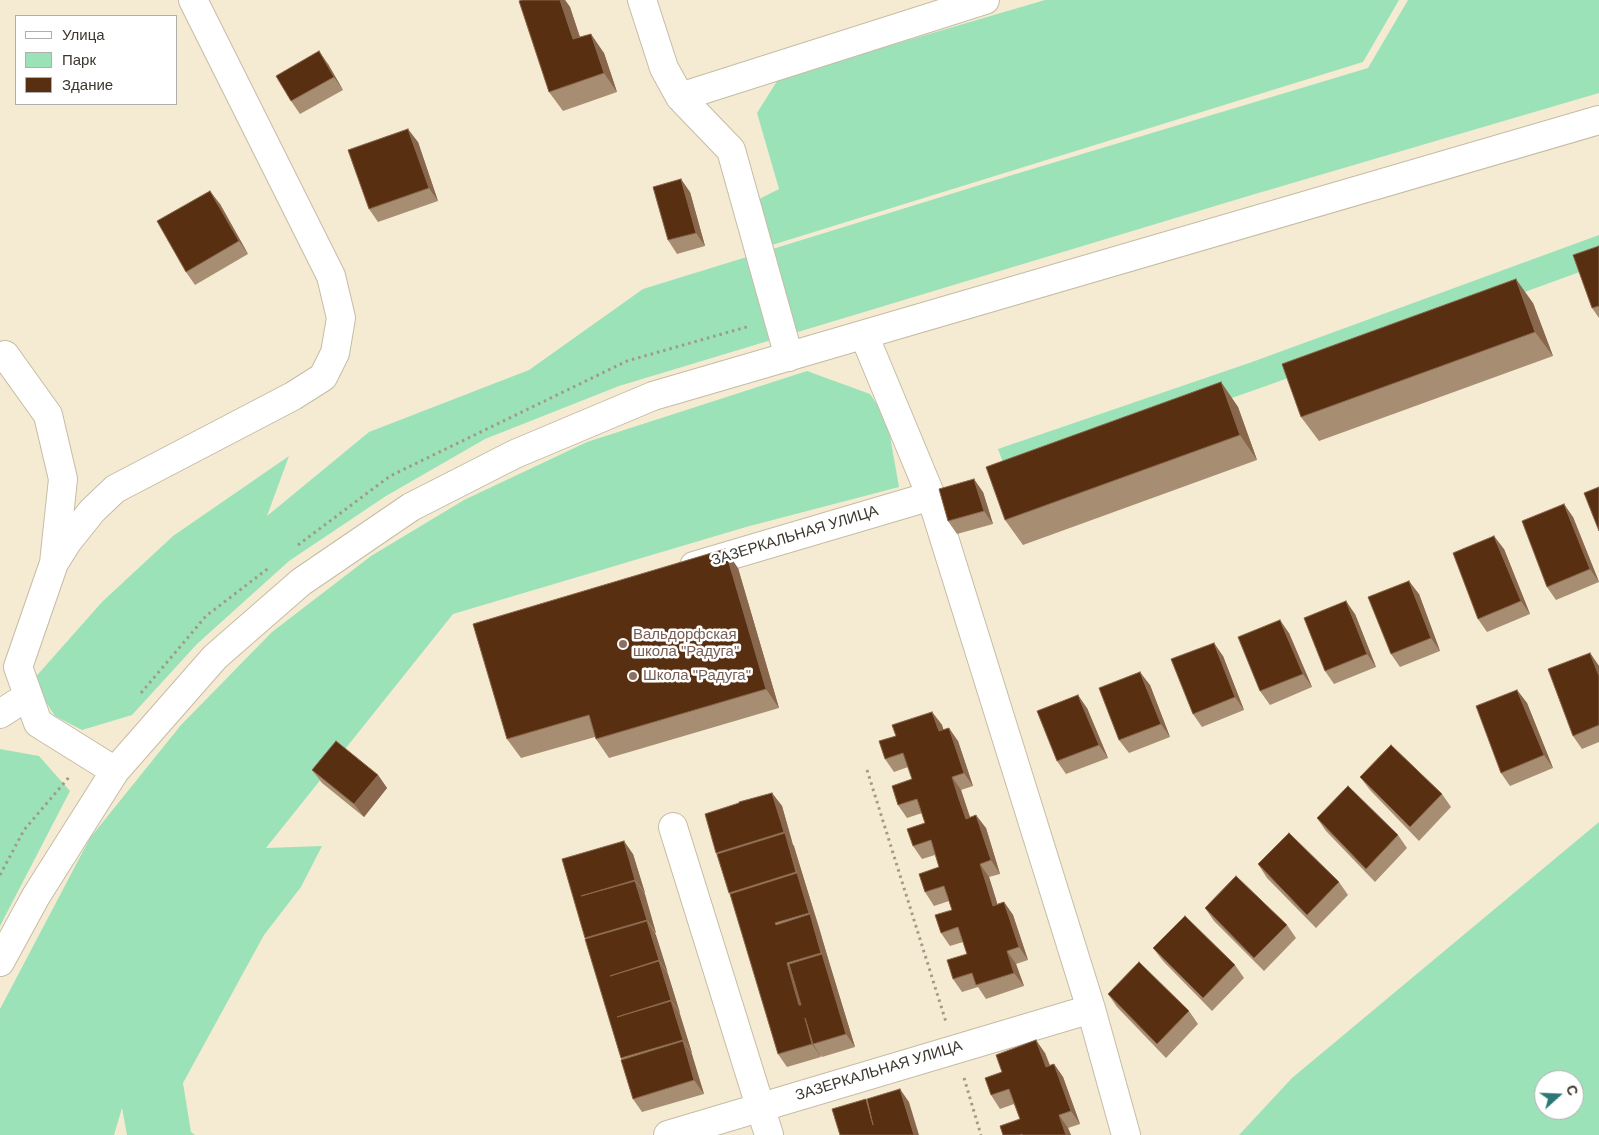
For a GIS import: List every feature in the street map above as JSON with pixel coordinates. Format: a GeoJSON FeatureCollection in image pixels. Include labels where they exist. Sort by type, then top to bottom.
{"type":"FeatureCollection","features":[{"type":"Feature","properties":{"kind":"street"},"geometry":{"type":"LineString","coordinates":[[54,563],[68,541],[92,511],[115,489],[293,396],[323,377],[335,353],[341,318],[331,276],[193,0]]}},
{"type":"Feature","properties":{"kind":"street"},"geometry":{"type":"LineString","coordinates":[[642,0],[664,68],[680,96],[731,150],[789,357]]}},
{"type":"Feature","properties":{"kind":"street"},"geometry":{"type":"LineString","coordinates":[[680,96],[985,0]]}},
{"type":"Feature","properties":{"kind":"street"},"geometry":{"type":"LineString","coordinates":[[0,962],[36,896],[115,771],[215,657],[301,582],[411,507],[515,454],[653,396],[1599,120]]}},
{"type":"Feature","properties":{"kind":"street"},"geometry":{"type":"LineString","coordinates":[[864,335],[931,496],[1091,1009],[1126,1135]]}},
{"type":"Feature","properties":{"kind":"street"},"geometry":{"type":"LineString","coordinates":[[4,355],[48,415],[63,479],[54,563],[18,667],[38,723],[115,771]]}},
{"type":"Feature","properties":{"kind":"street","name":"ЗАЗЕРКАЛЬНАЯ УЛИЦА"},"geometry":{"type":"LineString","coordinates":[[666,574],[931,496]]}},
{"type":"Feature","properties":{"kind":"street"},"geometry":{"type":"LineString","coordinates":[[0,714],[28,696]]}},
{"type":"Feature","properties":{"kind":"street"},"geometry":{"type":"LineString","coordinates":[[673,826],[769,1135]]}},
{"type":"Feature","properties":{"kind":"street","name":"ЗАЗЕРКАЛЬНАЯ УЛИЦА"},"geometry":{"type":"LineString","coordinates":[[668,1135],[1091,1009]]}},
{"type":"Feature","properties":{"kind":"path"},"geometry":{"type":"LineString","coordinates":[[867,770],[981,1135]]}},
{"type":"Feature","properties":{"kind":"green space"},"geometry":{"type":"Polygon","coordinates":[[[1045,0],[1399,0],[1363,62],[772,245],[759,199],[779,189],[757,113],[779,78],[1045,0]]]}},
{"type":"Feature","properties":{"kind":"green space"},"geometry":{"type":"Polygon","coordinates":[[[1408,0],[1599,0],[1599,93],[1245,197],[619,386],[485,439],[386,496],[289,561],[197,644],[132,715],[82,730],[55,716],[32,681],[102,602],[173,536],[289,456],[267,516],[369,432],[529,370],[643,289],[1368,68],[1408,0]]]}},
{"type":"Feature","properties":{"kind":"green space"},"geometry":{"type":"Polygon","coordinates":[[[1599,235],[1599,265],[1266,386],[1008,476],[998,449],[1252,362],[1599,235]]]}},
{"type":"Feature","properties":{"kind":"green space"},"geometry":{"type":"Polygon","coordinates":[[[807,371],[870,394],[887,419],[899,487],[746,527],[453,614],[266,848],[322,846],[301,887],[264,935],[183,1083],[191,1132],[195,1135],[127,1135],[122,1108],[114,1135],[0,1135],[0,1009],[90,838],[181,725],[272,632],[371,556],[464,500],[587,442],[807,371]]]}},
{"type":"Feature","properties":{"kind":"green space"},"geometry":{"type":"Polygon","coordinates":[[[0,749],[39,756],[70,791],[0,926],[0,749]]]}},
{"type":"Feature","properties":{"kind":"green space"},"geometry":{"type":"Polygon","coordinates":[[[1599,822],[1599,1135],[1239,1135],[1292,1078],[1599,822]]]}},
{"type":"Feature","properties":{"kind":"building"},"geometry":{"type":"Polygon","coordinates":[[[560,0],[573,39],[591,34],[604,73],[549,92],[519,1],[560,0]]]}},
{"type":"Feature","properties":{"kind":"building"},"geometry":{"type":"Polygon","coordinates":[[[319,51],[334,77],[291,101],[276,76],[319,51]]]}},
{"type":"Feature","properties":{"kind":"building"},"geometry":{"type":"Polygon","coordinates":[[[408,129],[429,188],[369,209],[348,150],[408,129]]]}},
{"type":"Feature","properties":{"kind":"building"},"geometry":{"type":"Polygon","coordinates":[[[681,179],[696,233],[668,240],[653,187],[681,179]]]}},
{"type":"Feature","properties":{"kind":"building"},"geometry":{"type":"Polygon","coordinates":[[[210,191],[239,241],[186,272],[157,221],[210,191]]]}},
{"type":"Feature","properties":{"kind":"building"},"geometry":{"type":"Polygon","coordinates":[[[1599,246],[1599,306],[1592,308],[1573,255],[1599,246]]]}},
{"type":"Feature","properties":{"kind":"building"},"geometry":{"type":"Polygon","coordinates":[[[1516,279],[1535,332],[1301,417],[1282,364],[1516,279]]]}},
{"type":"Feature","properties":{"kind":"building"},"geometry":{"type":"Polygon","coordinates":[[[1221,382],[1240,435],[1005,520],[986,467],[1221,382]]]}},
{"type":"Feature","properties":{"kind":"building"},"geometry":{"type":"Polygon","coordinates":[[[974,479],[984,511],[948,521],[939,489],[974,479]]]}},
{"type":"Feature","properties":{"kind":"building"},"geometry":{"type":"Polygon","coordinates":[[[1599,487],[1599,531],[1584,493],[1599,487]]]}},
{"type":"Feature","properties":{"kind":"building"},"geometry":{"type":"Polygon","coordinates":[[[1564,504],[1590,569],[1547,587],[1522,521],[1564,504]]]}},
{"type":"Feature","properties":{"kind":"building"},"geometry":{"type":"Polygon","coordinates":[[[1494,536],[1521,601],[1478,619],[1453,553],[1494,536]]]}},
{"type":"Feature","properties":{"kind":"building","name":"Школа \"Радуга\""},"geometry":{"type":"Polygon","coordinates":[[[725,549],[766,689],[596,739],[589,715],[507,739],[473,624],[725,549]]]}},
{"type":"Feature","properties":{"kind":"building"},"geometry":{"type":"Polygon","coordinates":[[[1409,581],[1431,638],[1391,654],[1368,597],[1409,581]]]}},
{"type":"Feature","properties":{"kind":"building"},"geometry":{"type":"Polygon","coordinates":[[[1346,601],[1367,654],[1325,671],[1304,618],[1346,601]]]}},
{"type":"Feature","properties":{"kind":"building"},"geometry":{"type":"Polygon","coordinates":[[[1280,620],[1303,674],[1260,691],[1238,637],[1280,620]]]}},
{"type":"Feature","properties":{"kind":"building"},"geometry":{"type":"Polygon","coordinates":[[[1214,643],[1235,697],[1193,714],[1171,659],[1214,643]]]}},
{"type":"Feature","properties":{"kind":"building"},"geometry":{"type":"Polygon","coordinates":[[[1590,653],[1599,676],[1599,725],[1573,736],[1548,669],[1590,653]]]}},
{"type":"Feature","properties":{"kind":"building"},"geometry":{"type":"Polygon","coordinates":[[[1140,672],[1161,724],[1119,740],[1099,688],[1140,672]]]}},
{"type":"Feature","properties":{"kind":"building"},"geometry":{"type":"Polygon","coordinates":[[[1517,690],[1544,755],[1501,773],[1476,706],[1517,690]]]}},
{"type":"Feature","properties":{"kind":"building"},"geometry":{"type":"Polygon","coordinates":[[[1078,695],[1099,745],[1057,761],[1037,711],[1078,695]]]}},
{"type":"Feature","properties":{"kind":"building"},"geometry":{"type":"Polygon","coordinates":[[[932,712],[939,731],[949,728],[964,773],[952,777],[966,819],[976,815],[991,860],[980,864],[993,906],[1004,902],[1019,947],[1007,951],[1014,973],[976,985],[972,973],[953,979],[947,960],[967,954],[958,927],[941,933],[935,915],[952,910],[944,886],[925,892],[919,874],[939,867],[931,840],[913,846],[907,829],[925,823],[917,799],[898,805],[892,786],[912,779],[903,753],[885,759],[879,741],[896,736],[892,725],[932,712]]]}},
{"type":"Feature","properties":{"kind":"building"},"geometry":{"type":"Polygon","coordinates":[[[336,741],[378,775],[354,804],[312,770],[336,741]]]}},
{"type":"Feature","properties":{"kind":"building"},"geometry":{"type":"Polygon","coordinates":[[[1391,745],[1442,794],[1410,827],[1360,777],[1391,745]]]}},
{"type":"Feature","properties":{"kind":"building"},"geometry":{"type":"Polygon","coordinates":[[[1348,786],[1398,835],[1366,869],[1317,818],[1348,786]]]}},
{"type":"Feature","properties":{"kind":"building"},"geometry":{"type":"Polygon","coordinates":[[[772,793],[784,832],[716,853],[705,814],[772,793]]]}},
{"type":"Feature","properties":{"kind":"building"},"geometry":{"type":"Polygon","coordinates":[[[785,833],[796,872],[729,893],[717,854],[785,833]]]}},
{"type":"Feature","properties":{"kind":"building"},"geometry":{"type":"Polygon","coordinates":[[[1289,833],[1339,882],[1307,915],[1258,864],[1289,833]]]}},
{"type":"Feature","properties":{"kind":"building"},"geometry":{"type":"Polygon","coordinates":[[[624,841],[635,880],[581,896],[635,881],[647,920],[585,938],[562,859],[624,841]]]}},
{"type":"Feature","properties":{"kind":"building"},"geometry":{"type":"Polygon","coordinates":[[[797,873],[809,913],[775,923],[776,925],[810,914],[821,953],[787,963],[799,1005],[801,1005],[789,964],[822,954],[846,1034],[813,1044],[805,1018],[812,1044],[778,1054],[730,894],[797,873]]]}},
{"type":"Feature","properties":{"kind":"building"},"geometry":{"type":"Polygon","coordinates":[[[1236,876],[1287,925],[1254,958],[1205,908],[1236,876]]]}},
{"type":"Feature","properties":{"kind":"building"},"geometry":{"type":"Polygon","coordinates":[[[1185,916],[1235,965],[1203,998],[1153,948],[1185,916]]]}},
{"type":"Feature","properties":{"kind":"building"},"geometry":{"type":"Polygon","coordinates":[[[647,921],[659,960],[610,976],[659,961],[671,1000],[617,1017],[671,1001],[683,1040],[621,1058],[585,939],[647,921]]]}},
{"type":"Feature","properties":{"kind":"building"},"geometry":{"type":"Polygon","coordinates":[[[1139,962],[1189,1011],[1157,1044],[1108,994],[1139,962]]]}},
{"type":"Feature","properties":{"kind":"building"},"geometry":{"type":"Polygon","coordinates":[[[1036,1040],[1046,1067],[1054,1064],[1071,1111],[1059,1115],[1066,1135],[1003,1135],[1000,1126],[1020,1119],[1009,1089],[991,1095],[985,1078],[1002,1072],[996,1055],[1036,1040]]]}},
{"type":"Feature","properties":{"kind":"building"},"geometry":{"type":"Polygon","coordinates":[[[683,1041],[694,1080],[633,1099],[621,1060],[683,1041]]]}},
{"type":"Feature","properties":{"kind":"building"},"geometry":{"type":"Polygon","coordinates":[[[900,1089],[914,1135],[840,1135],[832,1109],[866,1099],[873,1125],[867,1099],[900,1089]]]}},
{"type":"Feature","properties":{"kind":"place","name":"Вальдорфская школа \"Радуга\""},"geometry":{"type":"Point","coordinates":[623,644]}},
{"type":"Feature","properties":{"kind":"place","name":"Школа \"Радуга\""},"geometry":{"type":"Point","coordinates":[633,676]}}]}
